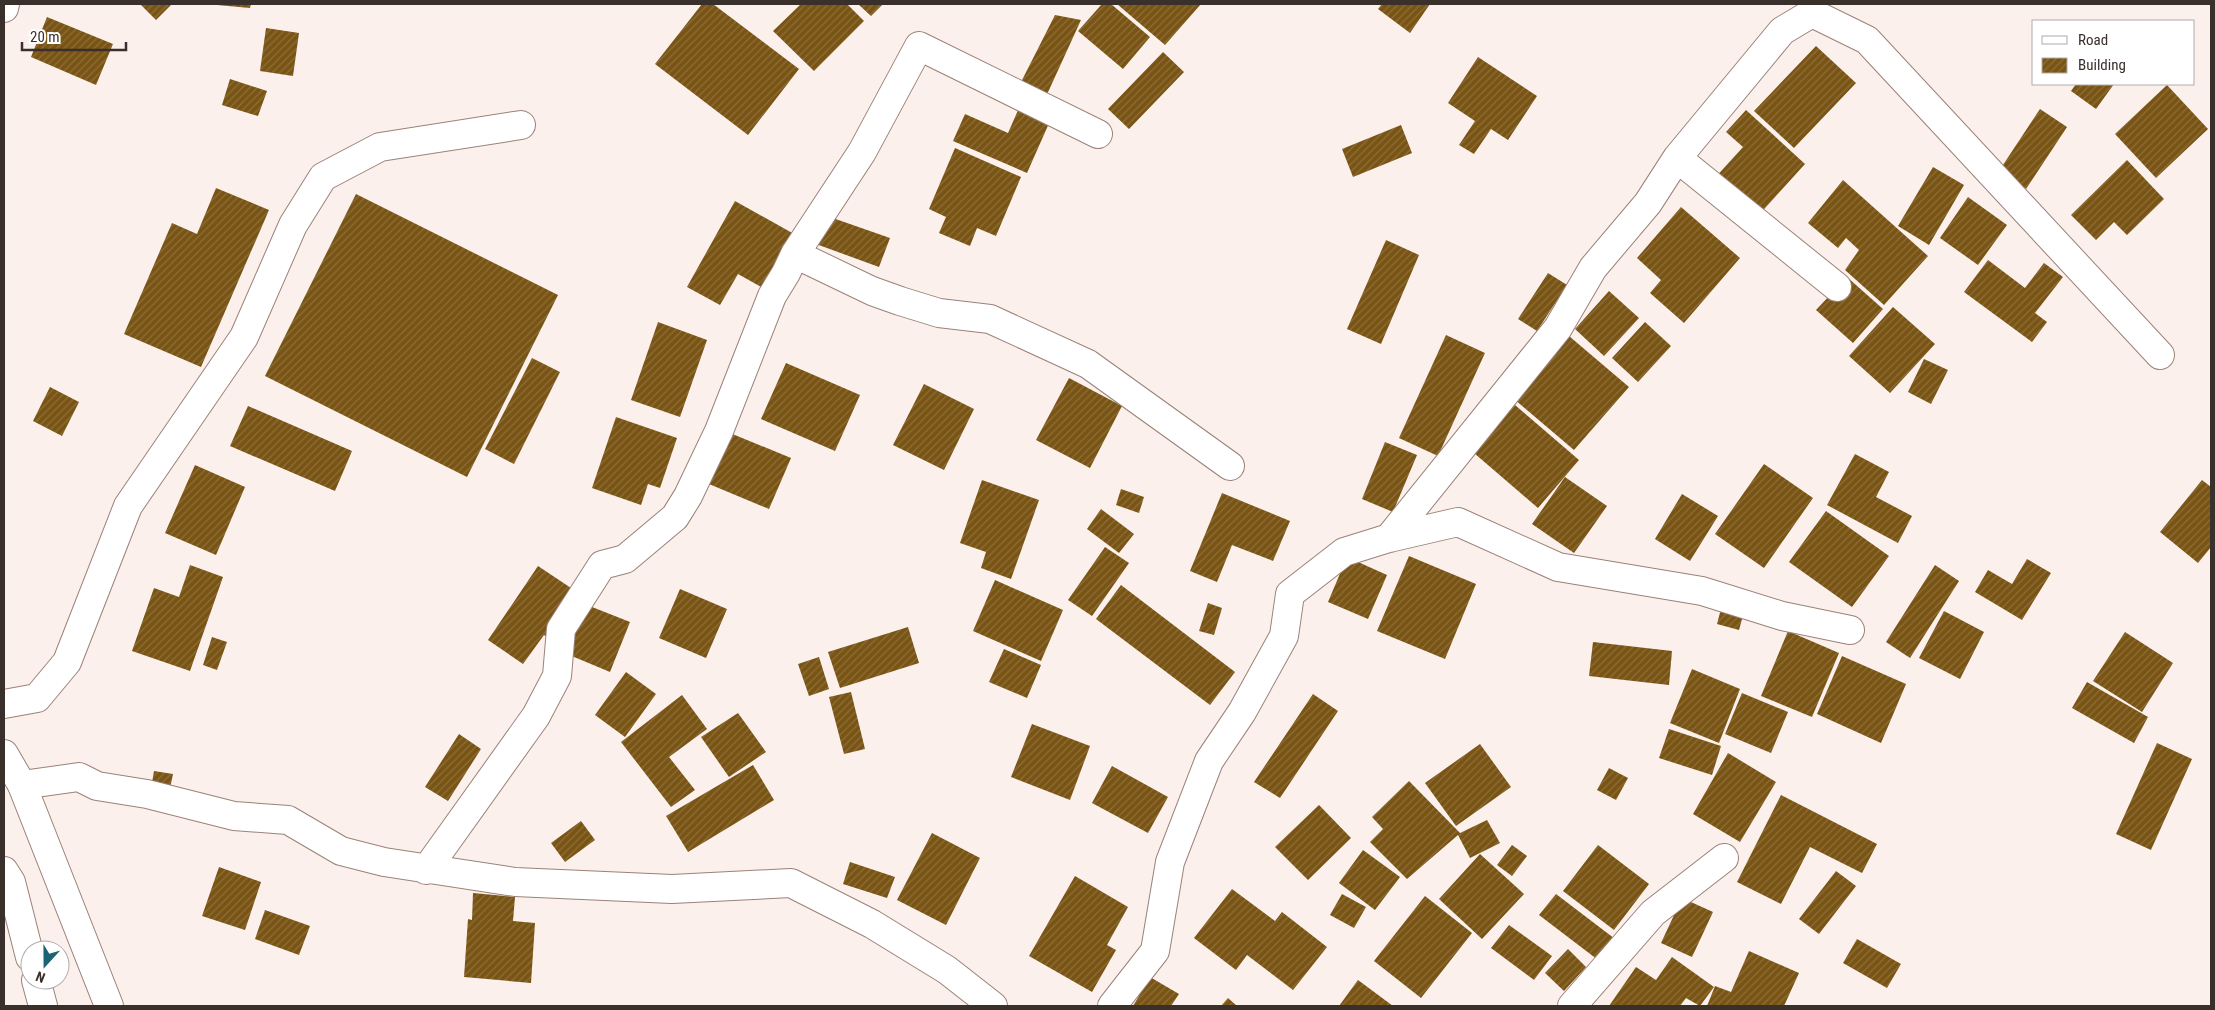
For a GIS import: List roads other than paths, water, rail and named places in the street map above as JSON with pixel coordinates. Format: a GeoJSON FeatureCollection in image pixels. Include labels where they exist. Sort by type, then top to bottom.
{"type":"FeatureCollection","features":[{"type":"Feature","properties":{"kind":"street"},"geometry":{"type":"LineString","coordinates":[[4,8],[5,4]]}},
{"type":"Feature","properties":{"kind":"street"},"geometry":{"type":"LineString","coordinates":[[1389,538],[1558,328],[1593,268],[1648,203],[1677,158],[1782,31],[1812,13],[1867,40],[2160,355]]}},
{"type":"Feature","properties":{"kind":"street"},"geometry":{"type":"LineString","coordinates":[[426,870],[536,716],[557,676],[560,629],[602,565],[625,559],[675,517],[688,496],[719,431],[772,296],[795,254],[862,152],[919,46],[1098,134]]}},
{"type":"Feature","properties":{"kind":"street"},"geometry":{"type":"LineString","coordinates":[[4,704],[37,698],[66,662],[128,506],[244,337],[293,225],[323,176],[380,147],[521,125]]}},
{"type":"Feature","properties":{"kind":"street"},"geometry":{"type":"LineString","coordinates":[[1677,158],[1836,287]]}},
{"type":"Feature","properties":{"kind":"street"},"geometry":{"type":"LineString","coordinates":[[795,254],[872,291],[900,301],[939,313],[990,319],[1088,364],[1230,466]]}},
{"type":"Feature","properties":{"kind":"street"},"geometry":{"type":"LineString","coordinates":[[1112,1006],[1155,952],[1170,862],[1209,761],[1242,712],[1284,636],[1290,594],[1344,552],[1389,538],[1458,522],[1558,567],[1702,591],[1782,616],[1850,630]]}},
{"type":"Feature","properties":{"kind":"street"},"geometry":{"type":"LineString","coordinates":[[4,754],[22,785],[109,1006]]}},
{"type":"Feature","properties":{"kind":"street"},"geometry":{"type":"LineString","coordinates":[[22,785],[79,777],[97,786],[147,794],[234,816],[288,820],[341,851],[384,862],[426,870],[515,882],[672,888],[791,883],[872,924],[947,970],[993,1006]]}},
{"type":"Feature","properties":{"kind":"street"},"geometry":{"type":"LineString","coordinates":[[1572,1006],[1653,913],[1724,858]]}},
{"type":"Feature","properties":{"kind":"street"},"geometry":{"type":"LineString","coordinates":[[4,871],[11,882],[26,940]]}},
{"type":"Feature","properties":{"kind":"street"},"geometry":{"type":"LineString","coordinates":[[39,990],[43,1006]]}}]}
